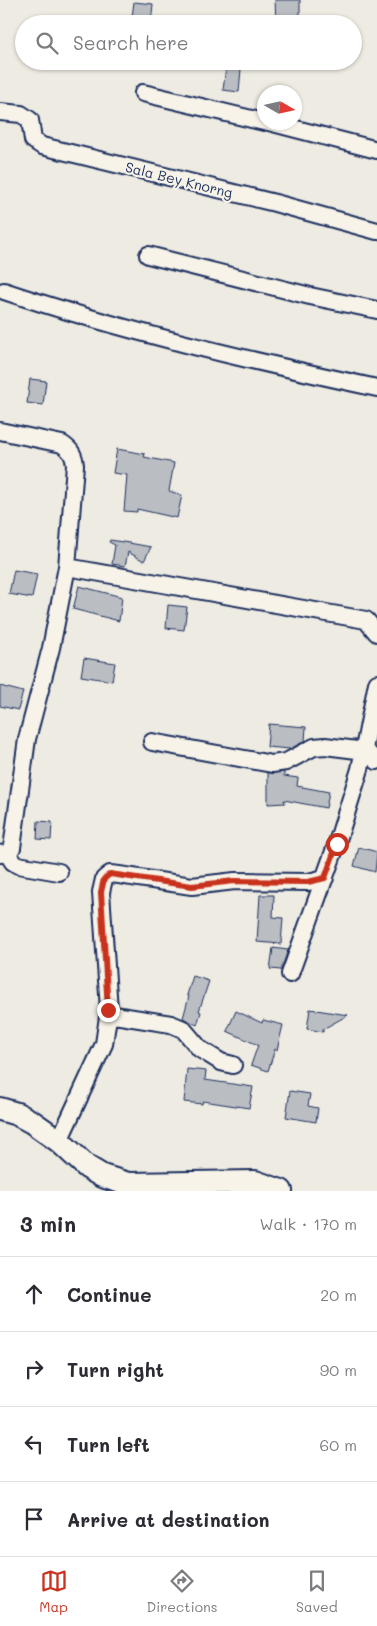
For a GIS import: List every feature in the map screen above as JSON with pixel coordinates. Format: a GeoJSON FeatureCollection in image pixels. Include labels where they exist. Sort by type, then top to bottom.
{"type":"FeatureCollection","features":[{"type":"Feature","properties":{"kind":"street"},"geometry":{"type":"LineString","coordinates":[[143,93],[257,120]]}},
{"type":"Feature","properties":{"kind":"street","name":"Sala Bey Knorng"},"geometry":{"type":"LineString","coordinates":[[0,112],[21,114],[30,120],[33,140],[42,146],[275,203],[377,231]]}},
{"type":"Feature","properties":{"kind":"street"},"geometry":{"type":"LineString","coordinates":[[300,130],[377,150]]}},
{"type":"Feature","properties":{"kind":"street"},"geometry":{"type":"LineString","coordinates":[[148,255],[310,296],[377,310]]}},
{"type":"Feature","properties":{"kind":"street"},"geometry":{"type":"LineString","coordinates":[[4,291],[65,312],[214,352],[377,388]]}},
{"type":"Feature","properties":{"kind":"street"},"geometry":{"type":"LineString","coordinates":[[0,431],[62,444],[70,448],[74,456],[75,465],[67,567],[51,648],[27,739],[12,848],[4,854],[18,866],[59,872]]}},
{"type":"Feature","properties":{"kind":"street"},"geometry":{"type":"LineString","coordinates":[[67,567],[366,620],[377,633]]}},
{"type":"Feature","properties":{"kind":"street"},"geometry":{"type":"LineString","coordinates":[[290,974],[371,756],[372,703],[377,683]]}},
{"type":"Feature","properties":{"kind":"street"},"geometry":{"type":"LineString","coordinates":[[152,742],[272,764],[295,759],[314,747],[325,746],[371,756]]}},
{"type":"Feature","properties":{"kind":"street"},"geometry":{"type":"LineString","coordinates":[[59,1141],[104,1044],[108,1014],[101,892],[104,879],[110,874],[192,886],[234,881],[308,882],[325,878]]}},
{"type":"Feature","properties":{"kind":"street"},"geometry":{"type":"LineString","coordinates":[[108,1014],[171,1024],[183,1029],[200,1049],[221,1062],[233,1065]]}},
{"type":"Feature","properties":{"kind":"street"},"geometry":{"type":"LineString","coordinates":[[0,1109],[17,1114],[59,1141],[88,1167],[102,1176],[128,1184],[255,1182],[281,1191]]}},
{"type":"Feature","properties":{"kind":"building"},"geometry":{"type":"Polygon","coordinates":[[[275,0],[300,0],[300,15],[276,15],[275,0]]]}},
{"type":"Feature","properties":{"kind":"building"},"geometry":{"type":"Polygon","coordinates":[[[134,2],[153,4],[152,15],[132,15],[134,2]]]}},
{"type":"Feature","properties":{"kind":"building"},"geometry":{"type":"Polygon","coordinates":[[[226,70],[241,70],[239,92],[223,90],[226,70]]]}},
{"type":"Feature","properties":{"kind":"building"},"geometry":{"type":"Polygon","coordinates":[[[30,379],[46,381],[43,405],[27,403],[30,379]]]}},
{"type":"Feature","properties":{"kind":"building"},"geometry":{"type":"Polygon","coordinates":[[[117,449],[145,454],[144,457],[174,463],[169,491],[182,495],[177,518],[137,509],[137,512],[124,511],[127,475],[113,473],[117,449]]]}},
{"type":"Feature","properties":{"kind":"building"},"geometry":{"type":"Polygon","coordinates":[[[110,540],[151,547],[144,561],[128,552],[125,566],[112,564],[115,545],[109,542],[110,540]]]}},
{"type":"Feature","properties":{"kind":"building"},"geometry":{"type":"Polygon","coordinates":[[[14,570],[37,574],[32,598],[9,594],[14,570]]]}},
{"type":"Feature","properties":{"kind":"building"},"geometry":{"type":"Polygon","coordinates":[[[79,586],[122,597],[119,621],[73,609],[79,586]]]}},
{"type":"Feature","properties":{"kind":"building"},"geometry":{"type":"Polygon","coordinates":[[[168,605],[187,607],[184,630],[166,628],[168,605]]]}},
{"type":"Feature","properties":{"kind":"building"},"geometry":{"type":"Polygon","coordinates":[[[84,658],[115,663],[112,681],[81,676],[84,658]]]}},
{"type":"Feature","properties":{"kind":"building"},"geometry":{"type":"Polygon","coordinates":[[[0,686],[23,692],[18,710],[0,706],[0,686]]]}},
{"type":"Feature","properties":{"kind":"building"},"geometry":{"type":"Polygon","coordinates":[[[269,724],[306,727],[305,741],[290,749],[267,747],[269,724]]]}},
{"type":"Feature","properties":{"kind":"building"},"geometry":{"type":"Polygon","coordinates":[[[284,772],[284,776],[298,778],[297,786],[329,792],[326,808],[284,800],[285,803],[268,804],[268,773],[284,772]]]}},
{"type":"Feature","properties":{"kind":"building"},"geometry":{"type":"Polygon","coordinates":[[[38,821],[52,822],[51,840],[37,839],[38,821]]]}},
{"type":"Feature","properties":{"kind":"building"},"geometry":{"type":"Polygon","coordinates":[[[359,847],[377,852],[375,872],[354,866],[359,847]]]}},
{"type":"Feature","properties":{"kind":"building"},"geometry":{"type":"Polygon","coordinates":[[[260,895],[274,895],[273,917],[283,918],[281,944],[257,942],[260,895]]]}},
{"type":"Feature","properties":{"kind":"building"},"geometry":{"type":"Polygon","coordinates":[[[273,948],[288,950],[281,970],[270,969],[273,948]]]}},
{"type":"Feature","properties":{"kind":"building"},"geometry":{"type":"Polygon","coordinates":[[[193,976],[209,981],[199,1011],[201,1012],[197,1025],[183,1018],[193,976]]]}},
{"type":"Feature","properties":{"kind":"building"},"geometry":{"type":"Polygon","coordinates":[[[310,1009],[348,1015],[323,1029],[323,1032],[307,1029],[310,1009]]]}},
{"type":"Feature","properties":{"kind":"building"},"geometry":{"type":"Polygon","coordinates":[[[236,1011],[262,1023],[263,1020],[283,1025],[277,1050],[275,1049],[268,1071],[251,1065],[258,1045],[227,1031],[236,1011]]]}},
{"type":"Feature","properties":{"kind":"building"},"geometry":{"type":"Polygon","coordinates":[[[187,1069],[206,1071],[205,1080],[253,1087],[249,1108],[203,1101],[202,1104],[184,1102],[187,1069]]]}},
{"type":"Feature","properties":{"kind":"building"},"geometry":{"type":"Polygon","coordinates":[[[290,1091],[310,1094],[308,1106],[318,1108],[316,1122],[286,1117],[290,1091]]]}},
{"type":"Feature","properties":{"kind":"route"},"geometry":{"type":"LineString","coordinates":[[108,1010],[101,892],[104,879],[110,874],[192,886],[234,881],[308,882],[325,878],[337,844]]}}]}
